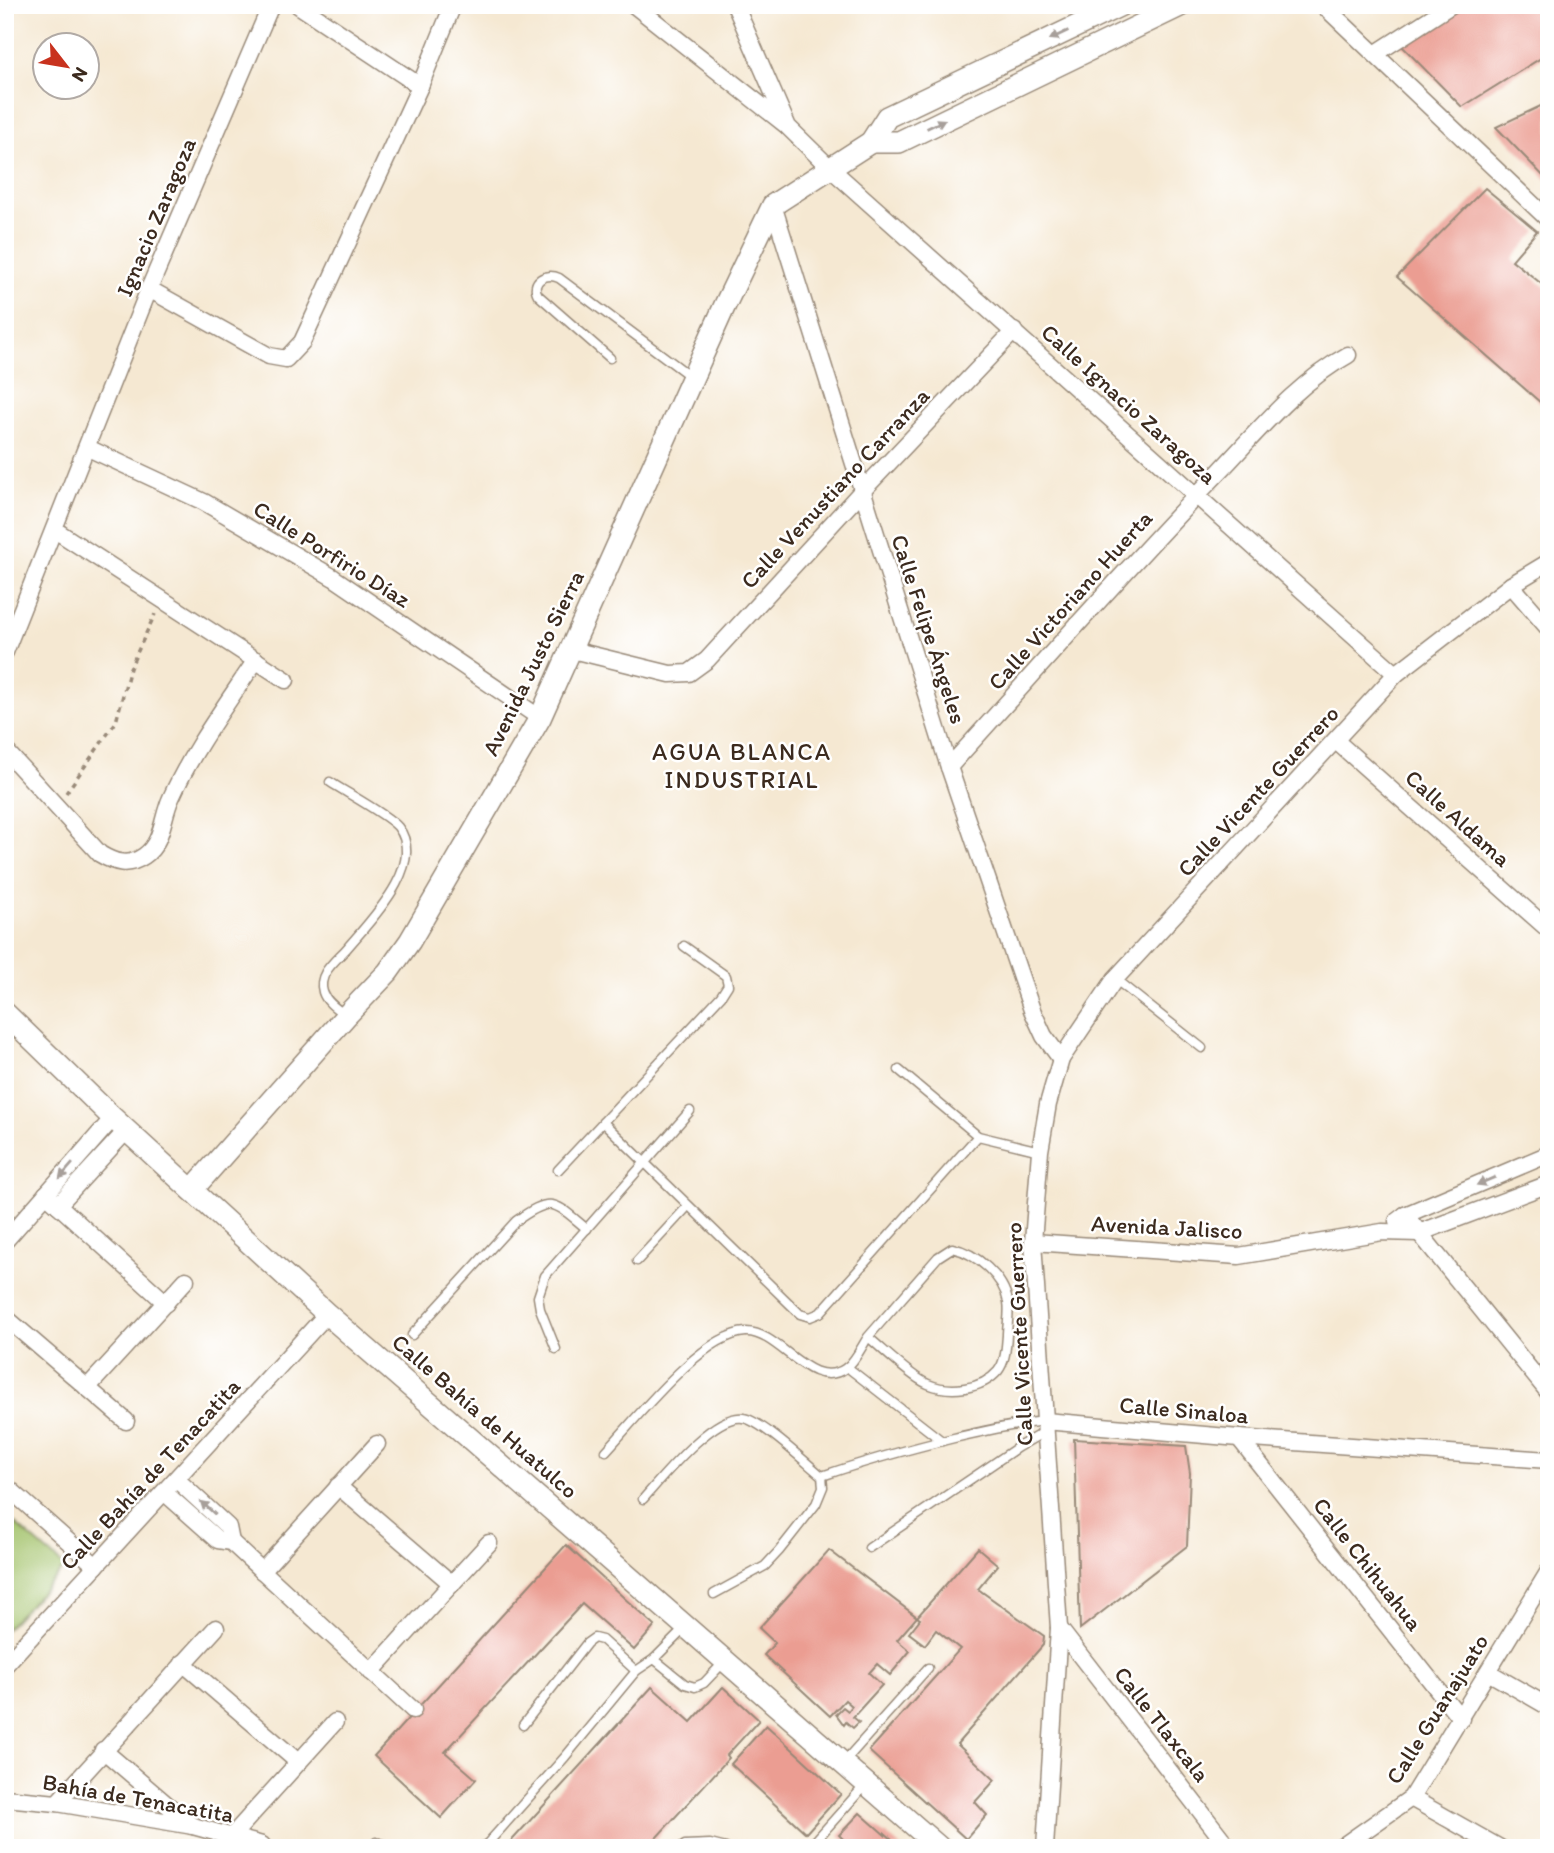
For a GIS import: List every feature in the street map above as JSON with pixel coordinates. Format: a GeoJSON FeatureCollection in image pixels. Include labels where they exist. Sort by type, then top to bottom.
{"type":"FeatureCollection","features":[{"type":"Feature","properties":{"kind":"street","name":"Ignacio Zaragoza"},"geometry":{"type":"LineString","coordinates":[[5,652],[149,289],[271,5]]}},
{"type":"Feature","properties":{"kind":"street"},"geometry":{"type":"LineString","coordinates":[[298,5],[420,86]]}},
{"type":"Feature","properties":{"kind":"street"},"geometry":{"type":"LineString","coordinates":[[149,289],[269,356],[286,359],[302,342],[420,86],[453,5]]}},
{"type":"Feature","properties":{"kind":"street"},"geometry":{"type":"LineString","coordinates":[[634,5],[788,127],[830,168]]}},
{"type":"Feature","properties":{"kind":"street"},"geometry":{"type":"LineString","coordinates":[[735,5],[788,127]]}},
{"type":"Feature","properties":{"kind":"street"},"geometry":{"type":"LineString","coordinates":[[773,205],[871,142],[887,117],[1121,5]]}},
{"type":"Feature","properties":{"kind":"street"},"geometry":{"type":"LineString","coordinates":[[871,142],[899,142],[1138,15],[1182,5]]}},
{"type":"Feature","properties":{"kind":"street"},"geometry":{"type":"LineString","coordinates":[[1323,5],[1549,220]]}},
{"type":"Feature","properties":{"kind":"street"},"geometry":{"type":"LineString","coordinates":[[1375,54],[1451,5]]}},
{"type":"Feature","properties":{"kind":"street","name":"Calle Ignacio Zaragoza"},"geometry":{"type":"LineString","coordinates":[[830,168],[1396,674]]}},
{"type":"Feature","properties":{"kind":"street","name":"Avenida Justo Sierra"},"geometry":{"type":"LineString","coordinates":[[192,1190],[388,972],[410,941],[540,718],[773,205]]}},
{"type":"Feature","properties":{"kind":"street","name":"Calle Felipe Ángeles"},"geometry":{"type":"LineString","coordinates":[[773,205],[949,766],[1032,1010],[1044,1036],[1061,1059]]}},
{"type":"Feature","properties":{"kind":"street","name":"Calle Venustiano Carranza"},"geometry":{"type":"LineString","coordinates":[[572,650],[670,674],[689,673],[707,660],[1014,331]]}},
{"type":"Feature","properties":{"kind":"street","name":"Calle Victoriano Huerta"},"geometry":{"type":"LineString","coordinates":[[949,766],[1197,495],[1301,387],[1322,369],[1348,355]]}},
{"type":"Feature","properties":{"kind":"street","name":"Calle Porfirio Díaz"},"geometry":{"type":"LineString","coordinates":[[88,448],[204,502],[334,578],[540,718]]}},
{"type":"Feature","properties":{"kind":"street"},"geometry":{"type":"LineString","coordinates":[[55,530],[286,680]]}},
{"type":"Feature","properties":{"kind":"street","name":"Calle Vicente Guerrero"},"geometry":{"type":"LineString","coordinates":[[1045,1848],[1059,1628],[1033,1242],[1040,1151],[1048,1104],[1061,1059],[1115,979],[1396,674],[1511,585],[1549,562]]}},
{"type":"Feature","properties":{"kind":"street"},"geometry":{"type":"LineString","coordinates":[[1511,585],[1549,629]]}},
{"type":"Feature","properties":{"kind":"street"},"geometry":{"type":"LineString","coordinates":[[5,750],[100,853],[114,862],[129,863],[144,856],[158,839],[170,801],[188,765],[256,660]]}},
{"type":"Feature","properties":{"kind":"street","name":"Calle Aldama"},"geometry":{"type":"LineString","coordinates":[[1336,741],[1549,930]]}},
{"type":"Feature","properties":{"kind":"street","name":"Calle Bahía de Huatulco"},"geometry":{"type":"LineString","coordinates":[[5,1013],[120,1124],[327,1314],[940,1848]]}},
{"type":"Feature","properties":{"kind":"street"},"geometry":{"type":"LineString","coordinates":[[5,1241],[52,1199],[120,1124]]}},
{"type":"Feature","properties":{"kind":"street","name":"Avenida Jalisco"},"geometry":{"type":"LineString","coordinates":[[1382,1232],[1405,1215],[1549,1154]]}},
{"type":"Feature","properties":{"kind":"street","name":"Avenida Jalisco"},"geometry":{"type":"LineString","coordinates":[[1033,1242],[1239,1256],[1382,1232],[1419,1233],[1549,1184]]}},
{"type":"Feature","properties":{"kind":"street"},"geometry":{"type":"LineString","coordinates":[[52,1199],[166,1303]]}},
{"type":"Feature","properties":{"kind":"street"},"geometry":{"type":"LineString","coordinates":[[1405,1215],[1549,1393]]}},
{"type":"Feature","properties":{"kind":"street"},"geometry":{"type":"LineString","coordinates":[[87,1388],[186,1280]]}},
{"type":"Feature","properties":{"kind":"street","name":"Calle Bahía de Tenacatita"},"geometry":{"type":"LineString","coordinates":[[5,1665],[327,1314]]}},
{"type":"Feature","properties":{"kind":"street"},"geometry":{"type":"LineString","coordinates":[[5,1317],[126,1421]]}},
{"type":"Feature","properties":{"kind":"street","name":"Calle Sinaloa"},"geometry":{"type":"LineString","coordinates":[[1045,1426],[1549,1460]]}},
{"type":"Feature","properties":{"kind":"street","name":"Calle Chihuahua"},"geometry":{"type":"LineString","coordinates":[[1239,1438],[1461,1718]]}},
{"type":"Feature","properties":{"kind":"street"},"geometry":{"type":"LineString","coordinates":[[262,1571],[377,1444]]}},
{"type":"Feature","properties":{"kind":"street"},"geometry":{"type":"LineString","coordinates":[[176,1479],[228,1527],[231,1542],[413,1710]]}},
{"type":"Feature","properties":{"kind":"street"},"geometry":{"type":"LineString","coordinates":[[5,1485],[96,1566]]}},
{"type":"Feature","properties":{"kind":"street"},"geometry":{"type":"LineString","coordinates":[[338,1486],[452,1584]]}},
{"type":"Feature","properties":{"kind":"street"},"geometry":{"type":"LineString","coordinates":[[164,1492],[218,1541],[231,1542]]}},
{"type":"Feature","properties":{"kind":"street"},"geometry":{"type":"LineString","coordinates":[[371,1672],[489,1543]]}},
{"type":"Feature","properties":{"kind":"street","name":"Calle Guanajuato"},"geometry":{"type":"LineString","coordinates":[[1340,1848],[1411,1798],[1549,1571]]}},
{"type":"Feature","properties":{"kind":"street"},"geometry":{"type":"LineString","coordinates":[[57,1803],[216,1628]]}},
{"type":"Feature","properties":{"kind":"street","name":"Calle Tlaxcala"},"geometry":{"type":"LineString","coordinates":[[1059,1628],[1229,1848]]}},
{"type":"Feature","properties":{"kind":"street"},"geometry":{"type":"LineString","coordinates":[[183,1663],[298,1762]]}},
{"type":"Feature","properties":{"kind":"street"},"geometry":{"type":"LineString","coordinates":[[1488,1672],[1549,1707]]}},
{"type":"Feature","properties":{"kind":"street"},"geometry":{"type":"LineString","coordinates":[[230,1837],[335,1722]]}},
{"type":"Feature","properties":{"kind":"street"},"geometry":{"type":"LineString","coordinates":[[103,1750],[193,1826]]}},
{"type":"Feature","properties":{"kind":"street","name":"Bahía de Tenacatita"},"geometry":{"type":"LineString","coordinates":[[5,1798],[57,1803],[193,1826],[262,1845]]}},
{"type":"Feature","properties":{"kind":"street"},"geometry":{"type":"LineString","coordinates":[[1411,1798],[1500,1848]]}},
{"type":"Feature","properties":{"kind":"lane"},"geometry":{"type":"LineString","coordinates":[[610,358],[538,295],[535,290],[536,283],[544,276],[559,278],[693,378]]}},
{"type":"Feature","properties":{"kind":"lane"},"geometry":{"type":"LineString","coordinates":[[330,782],[396,825],[404,838],[407,856],[399,882],[324,973],[323,992],[332,1006],[346,1016]]}},
{"type":"Feature","properties":{"kind":"lane"},"geometry":{"type":"LineString","coordinates":[[558,1170],[721,996],[728,985],[726,976],[684,946]]}},
{"type":"Feature","properties":{"kind":"lane"},"geometry":{"type":"LineString","coordinates":[[1115,979],[1202,1048]]}},
{"type":"Feature","properties":{"kind":"lane"},"geometry":{"type":"LineString","coordinates":[[899,1070],[978,1136],[1040,1151]]}},
{"type":"Feature","properties":{"kind":"lane"},"geometry":{"type":"LineString","coordinates":[[556,1349],[538,1297],[545,1276],[690,1111]]}},
{"type":"Feature","properties":{"kind":"lane"},"geometry":{"type":"LineString","coordinates":[[603,1122],[800,1314],[810,1318],[820,1313],[978,1136]]}},
{"type":"Feature","properties":{"kind":"lane"},"geometry":{"type":"LineString","coordinates":[[412,1335],[516,1221],[534,1208],[545,1203],[559,1206],[587,1229]]}},
{"type":"Feature","properties":{"kind":"lane"},"geometry":{"type":"LineString","coordinates":[[637,1261],[688,1206]]}},
{"type":"Feature","properties":{"kind":"lane"},"geometry":{"type":"LineString","coordinates":[[606,1451],[689,1362],[722,1339],[747,1332],[764,1337],[809,1368],[828,1373],[847,1367],[868,1337],[938,1257],[953,1248],[966,1251],[980,1260],[1003,1289],[1008,1302],[1006,1354],[1000,1370],[988,1380],[964,1388],[947,1390],[925,1383],[868,1337]]}},
{"type":"Feature","properties":{"kind":"lane"},"geometry":{"type":"LineString","coordinates":[[847,1367],[942,1441]]}},
{"type":"Feature","properties":{"kind":"lane"},"geometry":{"type":"LineString","coordinates":[[643,1499],[693,1444],[721,1422],[743,1418],[764,1429],[822,1476],[823,1487],[816,1504],[779,1551],[765,1566],[714,1594]]}},
{"type":"Feature","properties":{"kind":"lane","name":"Calle Sinaloa"},"geometry":{"type":"LineString","coordinates":[[822,1476],[861,1462],[1018,1423],[1045,1426]]}},
{"type":"Feature","properties":{"kind":"lane"},"geometry":{"type":"LineString","coordinates":[[869,1548],[1045,1426]]}},
{"type":"Feature","properties":{"kind":"lane"},"geometry":{"type":"LineString","coordinates":[[481,1848],[565,1757],[636,1671],[654,1659],[687,1626]]}},
{"type":"Feature","properties":{"kind":"lane"},"geometry":{"type":"LineString","coordinates":[[523,1726],[587,1643],[594,1638],[601,1640],[636,1671]]}},
{"type":"Feature","properties":{"kind":"lane"},"geometry":{"type":"LineString","coordinates":[[654,1659],[685,1684],[695,1687],[704,1683],[725,1661]]}},
{"type":"Feature","properties":{"kind":"lane"},"geometry":{"type":"LineString","coordinates":[[843,1763],[928,1668]]}},
{"type":"Feature","properties":{"kind":"lane"},"geometry":{"type":"LineString","coordinates":[[809,1848],[866,1784]]}},
{"type":"Feature","properties":{"kind":"lane"},"geometry":{"type":"LineString","coordinates":[[376,1842],[398,1848]]}},
{"type":"Feature","properties":{"kind":"lane"},"geometry":{"type":"LineString","coordinates":[[681,1848],[684,1845],[710,1844],[726,1848]]}},
{"type":"Feature","properties":{"kind":"path"},"geometry":{"type":"LineString","coordinates":[[56,807],[117,722],[131,668],[162,599]]}},
{"type":"Feature","properties":{"kind":"green space"},"geometry":{"type":"Polygon","coordinates":[[[5,1515],[65,1567],[5,1630],[5,1515]]]}},
{"type":"Feature","properties":{"kind":"building"},"geometry":{"type":"Polygon","coordinates":[[[1458,5],[1549,5],[1549,53],[1462,107],[1399,43],[1458,5]]]}},
{"type":"Feature","properties":{"kind":"building"},"geometry":{"type":"Polygon","coordinates":[[[1549,102],[1549,182],[1496,127],[1549,102]]]}},
{"type":"Feature","properties":{"kind":"building"},"geometry":{"type":"Polygon","coordinates":[[[1485,188],[1537,231],[1512,260],[1549,290],[1549,410],[1397,277],[1485,188]]]}},
{"type":"Feature","properties":{"kind":"building"},"geometry":{"type":"Polygon","coordinates":[[[1074,1439],[1186,1446],[1190,1473],[1187,1546],[1080,1629],[1074,1439]]]}},
{"type":"Feature","properties":{"kind":"building"},"geometry":{"type":"Polygon","coordinates":[[[566,1545],[655,1626],[634,1650],[582,1604],[445,1752],[476,1779],[441,1818],[374,1756],[566,1545]]]}},
{"type":"Feature","properties":{"kind":"building"},"geometry":{"type":"Polygon","coordinates":[[[978,1548],[998,1565],[978,1589],[1044,1636],[1043,1645],[957,1744],[995,1780],[975,1802],[987,1815],[966,1839],[869,1751],[960,1649],[936,1630],[925,1645],[909,1633],[920,1619],[917,1617],[978,1548]]]}},
{"type":"Feature","properties":{"kind":"building"},"geometry":{"type":"Polygon","coordinates":[[[829,1550],[917,1617],[897,1640],[910,1651],[890,1675],[877,1664],[869,1673],[882,1685],[853,1717],[859,1722],[853,1728],[846,1722],[844,1725],[836,1714],[843,1707],[848,1711],[852,1706],[845,1700],[830,1716],[764,1655],[775,1643],[759,1628],[829,1550]]]}},
{"type":"Feature","properties":{"kind":"building"},"geometry":{"type":"Polygon","coordinates":[[[652,1687],[691,1722],[723,1687],[759,1720],[727,1755],[729,1758],[647,1848],[505,1848],[652,1687]]]}},
{"type":"Feature","properties":{"kind":"building"},"geometry":{"type":"Polygon","coordinates":[[[766,1725],[841,1794],[806,1833],[731,1764],[766,1725]]]}},
{"type":"Feature","properties":{"kind":"building"},"geometry":{"type":"Polygon","coordinates":[[[860,1813],[902,1848],[842,1848],[847,1843],[839,1835],[860,1813]]]}},
{"type":"Feature","properties":{"kind":"district","name":"AGUA BLANCA INDUSTRIAL"},"geometry":{"type":"Point","coordinates":[742,765]}}]}
